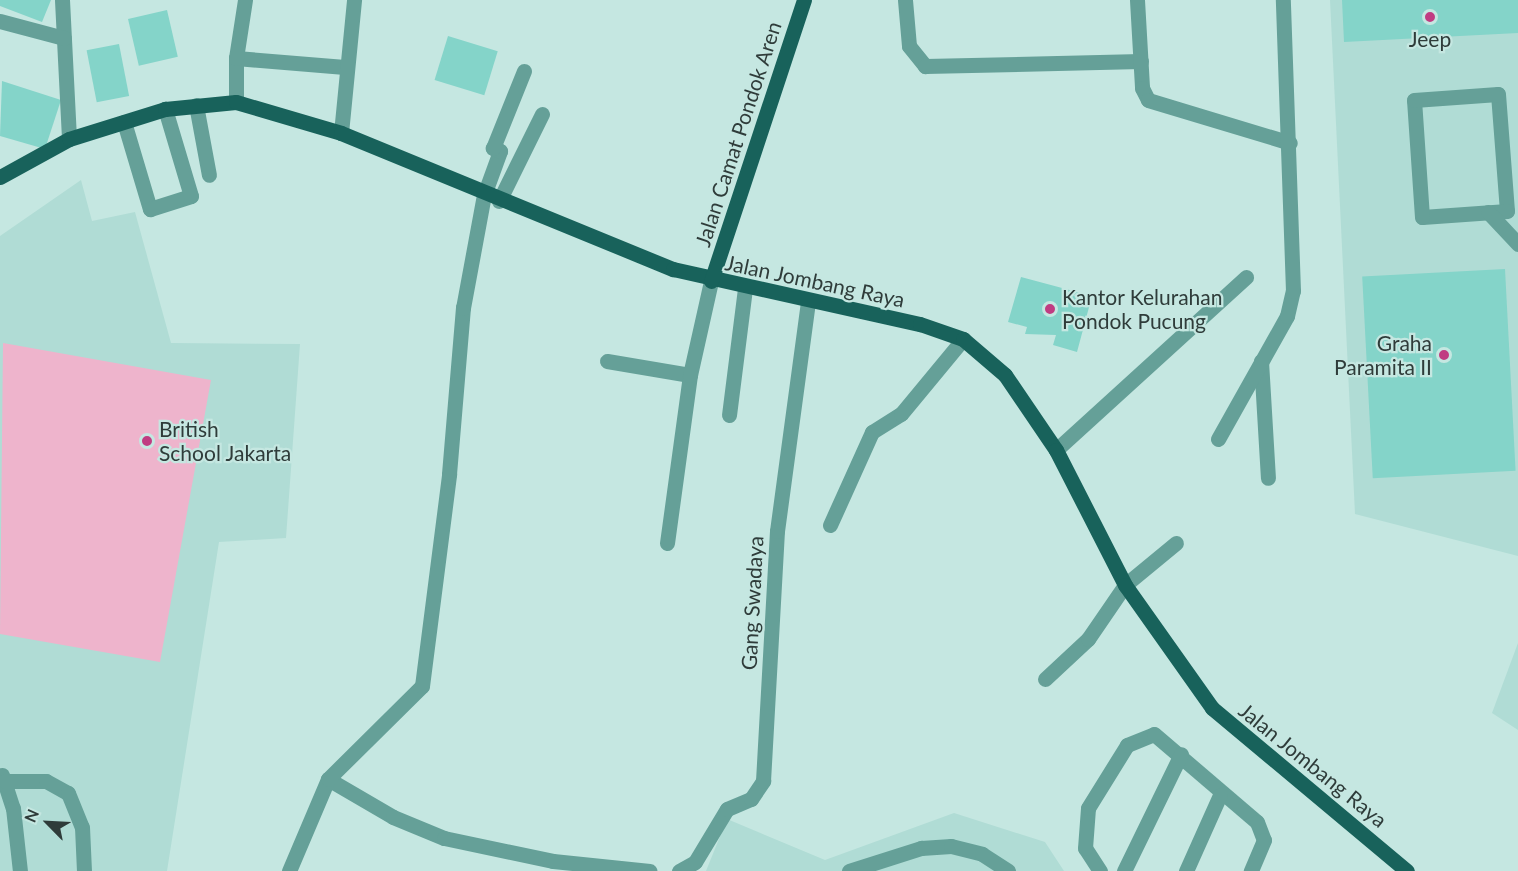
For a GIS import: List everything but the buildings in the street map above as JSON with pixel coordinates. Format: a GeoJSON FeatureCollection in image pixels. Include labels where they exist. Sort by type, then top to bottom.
{"type":"FeatureCollection","features":[{"type":"Feature","properties":{"kind":"main road","name":"Jalan Camat Pondok Aren"},"geometry":{"type":"LineString","coordinates":[[711,281],[804,0]]}},
{"type":"Feature","properties":{"kind":"main road","name":"Jalan Jombang Raya"},"geometry":{"type":"LineString","coordinates":[[0,177],[69,139],[165,109],[236,102],[341,134],[491,198],[711,281],[808,301],[963,339],[1005,375],[1056,450],[1125,585],[1219,715],[1407,871]]}},
{"type":"Feature","properties":{"kind":"street"},"geometry":{"type":"LineString","coordinates":[[62,0],[69,139]]}},
{"type":"Feature","properties":{"kind":"street"},"geometry":{"type":"LineString","coordinates":[[236,102],[236,58],[245,0]]}},
{"type":"Feature","properties":{"kind":"street"},"geometry":{"type":"LineString","coordinates":[[341,134],[345,67],[354,0]]}},
{"type":"Feature","properties":{"kind":"street"},"geometry":{"type":"LineString","coordinates":[[905,0],[909,46],[925,66],[1141,61]]}},
{"type":"Feature","properties":{"kind":"street"},"geometry":{"type":"LineString","coordinates":[[1137,0],[1142,88],[1157,106],[1290,143]]}},
{"type":"Feature","properties":{"kind":"street"},"geometry":{"type":"LineString","coordinates":[[1218,439],[1287,316],[1293,291],[1290,143],[1283,0]]}},
{"type":"Feature","properties":{"kind":"street"},"geometry":{"type":"LineString","coordinates":[[0,21],[64,38]]}},
{"type":"Feature","properties":{"kind":"street"},"geometry":{"type":"LineString","coordinates":[[236,58],[345,67]]}},
{"type":"Feature","properties":{"kind":"street"},"geometry":{"type":"LineString","coordinates":[[289,871],[328,779],[422,686],[449,474],[456,359],[500,151],[493,148],[524,71]]}},
{"type":"Feature","properties":{"kind":"street"},"geometry":{"type":"LineString","coordinates":[[1498,94],[1506,211],[1488,212],[1422,217],[1414,100],[1498,94]]}},
{"type":"Feature","properties":{"kind":"street"},"geometry":{"type":"LineString","coordinates":[[195,105],[209,175]]}},
{"type":"Feature","properties":{"kind":"street"},"geometry":{"type":"LineString","coordinates":[[124,122],[150,209],[190,196],[165,109]]}},
{"type":"Feature","properties":{"kind":"street"},"geometry":{"type":"LineString","coordinates":[[491,198],[542,114]]}},
{"type":"Feature","properties":{"kind":"street"},"geometry":{"type":"LineString","coordinates":[[1488,212],[1518,244]]}},
{"type":"Feature","properties":{"kind":"street"},"geometry":{"type":"LineString","coordinates":[[1056,450],[1246,277]]}},
{"type":"Feature","properties":{"kind":"street"},"geometry":{"type":"LineString","coordinates":[[667,543],[690,375],[711,281]]}},
{"type":"Feature","properties":{"kind":"street"},"geometry":{"type":"LineString","coordinates":[[729,415],[745,288]]}},
{"type":"Feature","properties":{"kind":"street","name":"Gang Swadaya"},"geometry":{"type":"LineString","coordinates":[[679,871],[695,862],[728,809],[751,800],[763,781],[777,531],[808,301]]}},
{"type":"Feature","properties":{"kind":"street"},"geometry":{"type":"LineString","coordinates":[[830,525],[872,432],[901,414],[963,339]]}},
{"type":"Feature","properties":{"kind":"street"},"geometry":{"type":"LineString","coordinates":[[1261,360],[1268,478]]}},
{"type":"Feature","properties":{"kind":"street"},"geometry":{"type":"LineString","coordinates":[[607,361],[690,375]]}},
{"type":"Feature","properties":{"kind":"street"},"geometry":{"type":"LineString","coordinates":[[1045,679],[1088,639],[1125,585],[1176,543]]}},
{"type":"Feature","properties":{"kind":"street"},"geometry":{"type":"LineString","coordinates":[[1100,871],[1085,848],[1082,826],[1126,745],[1154,734],[1181,754],[1220,795],[1263,832],[1251,871]]}},
{"type":"Feature","properties":{"kind":"street"},"geometry":{"type":"LineString","coordinates":[[1124,871],[1181,754]]}},
{"type":"Feature","properties":{"kind":"street"},"geometry":{"type":"LineString","coordinates":[[20,871],[3,777],[45,781],[68,793],[82,827],[84,871]]}},
{"type":"Feature","properties":{"kind":"street"},"geometry":{"type":"LineString","coordinates":[[328,779],[393,817],[444,838],[553,861],[649,871]]}},
{"type":"Feature","properties":{"kind":"street"},"geometry":{"type":"LineString","coordinates":[[1186,871],[1220,795]]}},
{"type":"Feature","properties":{"kind":"street"},"geometry":{"type":"LineString","coordinates":[[849,871],[921,848],[951,846],[982,854],[1008,871]]}},
{"type":"Feature","properties":{"kind":"shaded area"},"geometry":{"type":"Polygon","coordinates":[[[1330,0],[1518,0],[1518,556],[1355,514],[1330,0]]]}},
{"type":"Feature","properties":{"kind":"shaded area","name":"British School Jakarta"},"geometry":{"type":"Polygon","coordinates":[[[81,180],[92,221],[135,212],[171,343],[300,344],[286,538],[219,542],[167,871],[0,871],[0,236],[81,180]]]}},
{"type":"Feature","properties":{"kind":"shaded area"},"geometry":{"type":"Polygon","coordinates":[[[3,343],[211,380],[160,662],[0,634],[3,343]]]}},
{"type":"Feature","properties":{"kind":"shaded area"},"geometry":{"type":"Polygon","coordinates":[[[1518,643],[1518,730],[1492,713],[1518,643]]]}},
{"type":"Feature","properties":{"kind":"shaded area"},"geometry":{"type":"Polygon","coordinates":[[[954,813],[1045,842],[1064,871],[706,871],[727,819],[825,860],[954,813]]]}},
{"type":"Feature","properties":{"kind":"place","name":"Jeep"},"geometry":{"type":"Point","coordinates":[1430,17]}},
{"type":"Feature","properties":{"kind":"place","name":"Kantor Kelurahan Pondok Pucung"},"geometry":{"type":"Point","coordinates":[1050,309]}},
{"type":"Feature","properties":{"kind":"place","name":"Graha Paramita II"},"geometry":{"type":"Point","coordinates":[1444,355]}},
{"type":"Feature","properties":{"kind":"place","name":"British School Jakarta"},"geometry":{"type":"Point","coordinates":[147,441]}}]}
